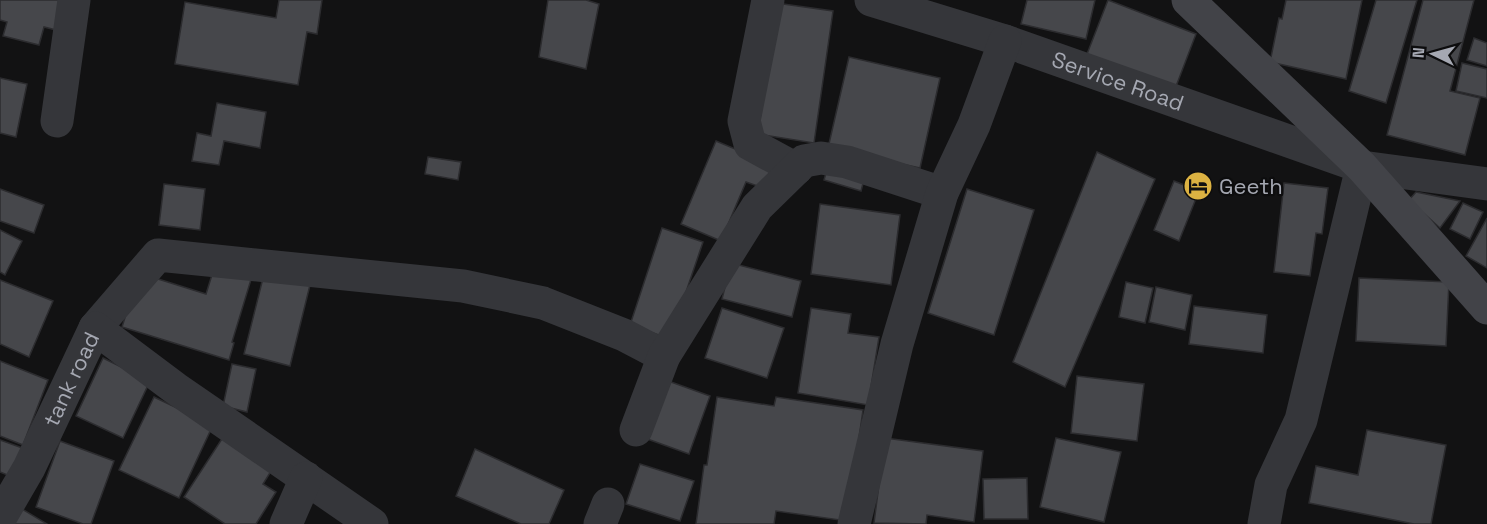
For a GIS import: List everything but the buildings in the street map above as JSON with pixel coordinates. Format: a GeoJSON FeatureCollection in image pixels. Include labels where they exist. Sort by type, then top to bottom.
{"type":"FeatureCollection","features":[{"type":"Feature","properties":{"kind":"street"},"geometry":{"type":"LineString","coordinates":[[57,121],[74,0]]}},
{"type":"Feature","properties":{"kind":"street"},"geometry":{"type":"LineString","coordinates":[[768,0],[744,121],[750,144],[796,169]]}},
{"type":"Feature","properties":{"kind":"street","name":"Service Road"},"geometry":{"type":"LineString","coordinates":[[871,0],[1005,41],[1362,167],[1487,184]]}},
{"type":"Feature","properties":{"kind":"street"},"geometry":{"type":"LineString","coordinates":[[1188,0],[1362,167],[1487,308]]}},
{"type":"Feature","properties":{"kind":"street"},"geometry":{"type":"LineString","coordinates":[[854,524],[897,344],[942,193],[974,125],[1005,41]]}},
{"type":"Feature","properties":{"kind":"street"},"geometry":{"type":"LineString","coordinates":[[636,430],[664,356],[757,207],[804,162],[821,158],[847,162],[942,193]]}},
{"type":"Feature","properties":{"kind":"street"},"geometry":{"type":"LineString","coordinates":[[1264,524],[1271,485],[1301,420],[1362,167]]}},
{"type":"Feature","properties":{"kind":"street"},"geometry":{"type":"LineString","coordinates":[[95,328],[158,255],[463,286],[543,303],[624,335],[664,356]]}},
{"type":"Feature","properties":{"kind":"street","name":"tank road"},"geometry":{"type":"LineString","coordinates":[[0,518],[29,468],[95,328],[175,388],[372,524]]}},
{"type":"Feature","properties":{"kind":"street"},"geometry":{"type":"LineString","coordinates":[[286,524],[306,478]]}},
{"type":"Feature","properties":{"kind":"place","name":"Geeth"},"geometry":{"type":"Point","coordinates":[1198,186]}}]}
